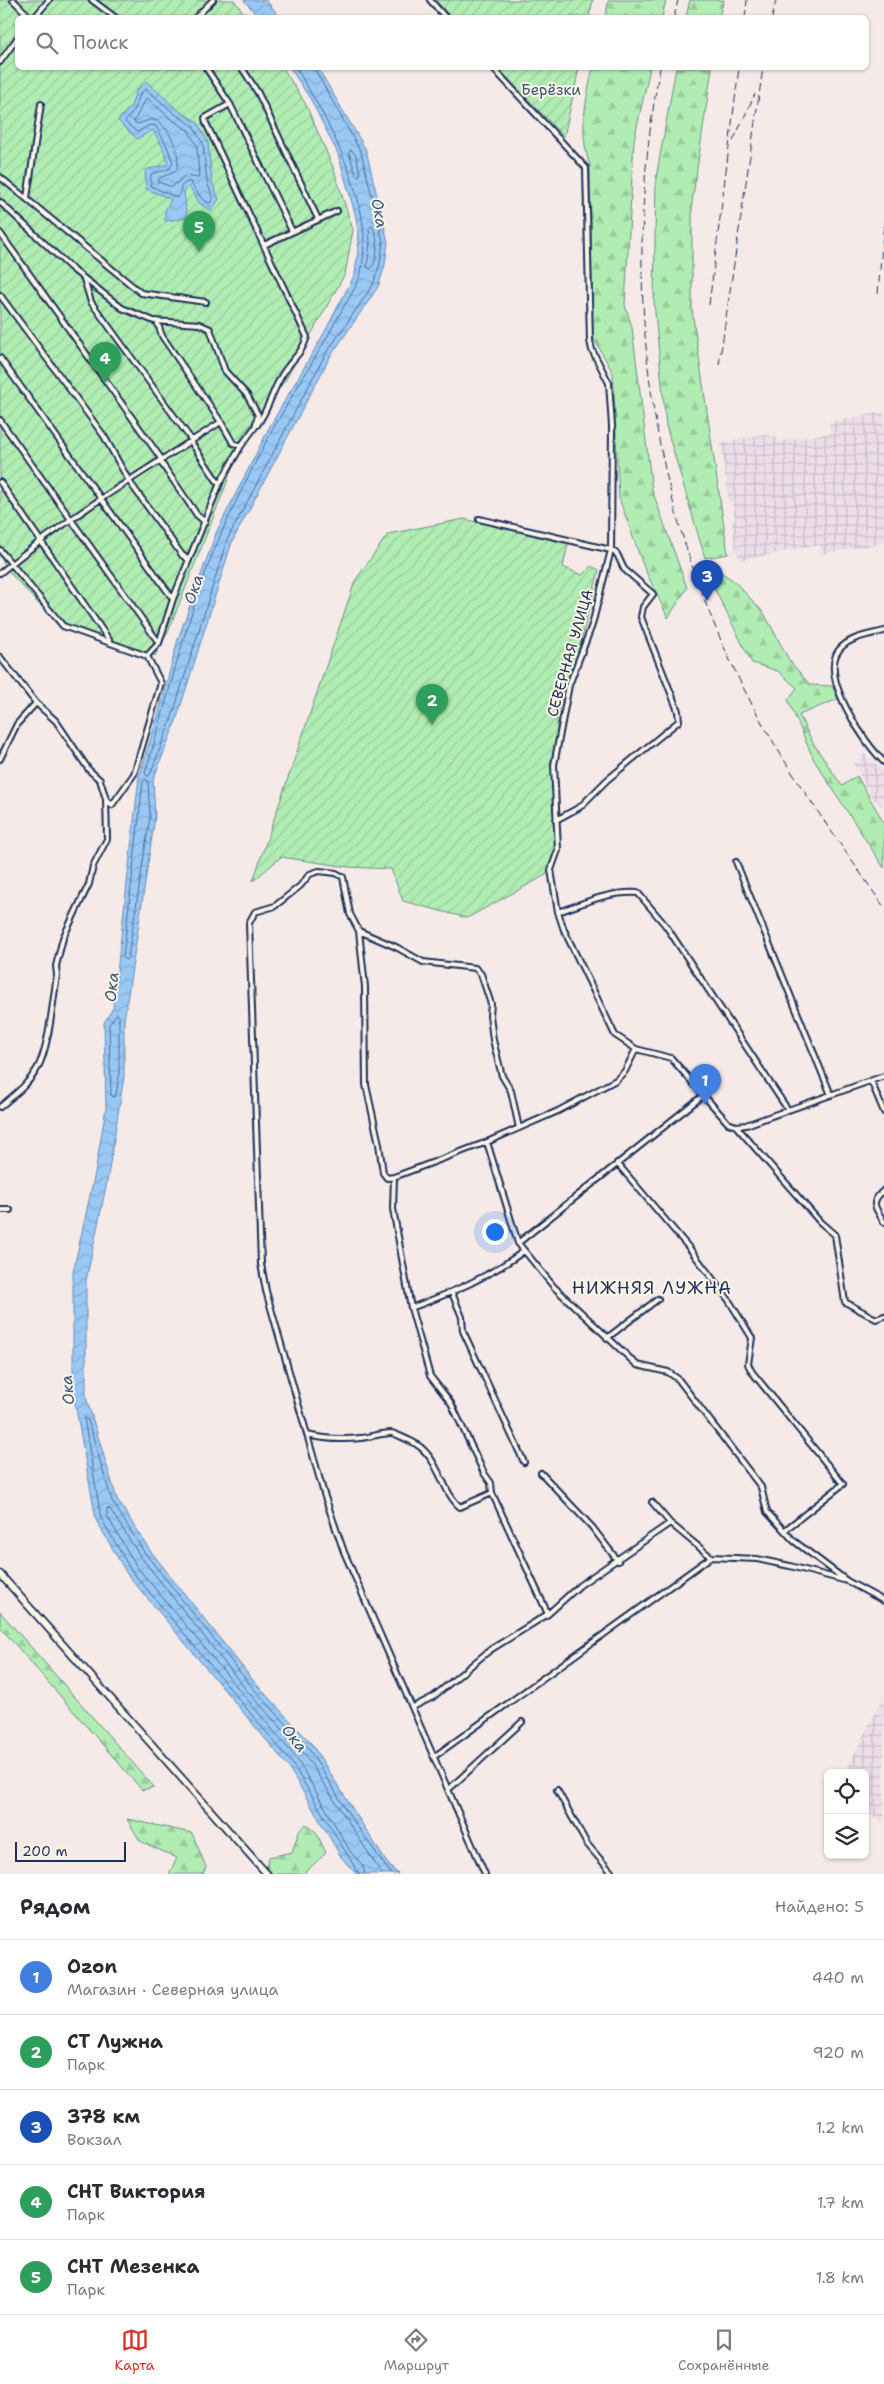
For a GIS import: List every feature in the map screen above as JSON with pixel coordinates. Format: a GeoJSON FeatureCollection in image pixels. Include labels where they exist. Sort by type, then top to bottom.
{"type":"FeatureCollection","features":[{"type":"Feature","properties":{"kind":"main road"},"geometry":{"type":"LineString","coordinates":[[0,1574],[267,1874]]}},
{"type":"Feature","properties":{"kind":"street"},"geometry":{"type":"LineString","coordinates":[[12,0],[30,15]]}},
{"type":"Feature","properties":{"kind":"street"},"geometry":{"type":"LineString","coordinates":[[36,15],[49,0]]}},
{"type":"Feature","properties":{"kind":"street"},"geometry":{"type":"LineString","coordinates":[[92,0],[99,2],[113,15]]}},
{"type":"Feature","properties":{"kind":"street"},"geometry":{"type":"LineString","coordinates":[[197,15],[213,0]]}},
{"type":"Feature","properties":{"kind":"street"},"geometry":{"type":"LineString","coordinates":[[430,0],[443,15]]}},
{"type":"Feature","properties":{"kind":"street"},"geometry":{"type":"LineString","coordinates":[[0,62],[2,53],[15,40]]}},
{"type":"Feature","properties":{"kind":"street"},"geometry":{"type":"LineString","coordinates":[[207,70],[230,104],[292,231]]}},
{"type":"Feature","properties":{"kind":"street"},"geometry":{"type":"LineString","coordinates":[[243,70],[258,93],[318,219]]}},
{"type":"Feature","properties":{"kind":"street","name":"СЕВЕРНАЯ УЛИЦА"},"geometry":{"type":"LineString","coordinates":[[495,70],[586,168],[590,341],[592,350],[609,383],[610,392],[612,426],[611,550],[592,626],[569,685],[562,714],[554,765],[558,850],[551,870],[558,912],[568,939],[616,1035],[636,1049],[671,1058],[728,1122],[736,1126],[820,1222],[836,1234],[845,1302],[876,1319],[884,1316]]}},
{"type":"Feature","properties":{"kind":"street"},"geometry":{"type":"LineString","coordinates":[[27,198],[41,104]]}},
{"type":"Feature","properties":{"kind":"street"},"geometry":{"type":"LineString","coordinates":[[147,656],[159,642],[173,598],[220,483],[241,446],[264,416],[286,369],[302,352],[307,337],[206,123],[205,118],[230,104]]}},
{"type":"Feature","properties":{"kind":"street"},"geometry":{"type":"LineString","coordinates":[[0,177],[141,293],[206,302]]}},
{"type":"Feature","properties":{"kind":"street"},"geometry":{"type":"LineString","coordinates":[[0,202],[84,279],[122,308],[157,322],[199,324],[210,329],[225,371],[247,396],[258,415],[256,427]]}},
{"type":"Feature","properties":{"kind":"street"},"geometry":{"type":"LineString","coordinates":[[264,244],[337,211]]}},
{"type":"Feature","properties":{"kind":"street"},"geometry":{"type":"LineString","coordinates":[[0,233],[160,457],[160,461],[197,515],[205,522]]}},
{"type":"Feature","properties":{"kind":"street"},"geometry":{"type":"LineString","coordinates":[[84,279],[91,302],[220,483]]}},
{"type":"Feature","properties":{"kind":"street"},"geometry":{"type":"LineString","coordinates":[[0,295],[104,436],[129,481],[182,555],[189,560]]}},
{"type":"Feature","properties":{"kind":"street"},"geometry":{"type":"LineString","coordinates":[[157,322],[162,336],[221,422],[233,443],[241,446]]}},
{"type":"Feature","properties":{"kind":"street"},"geometry":{"type":"LineString","coordinates":[[0,358],[100,500],[173,598]]}},
{"type":"Feature","properties":{"kind":"street"},"geometry":{"type":"LineString","coordinates":[[0,420],[159,642]]}},
{"type":"Feature","properties":{"kind":"street"},"geometry":{"type":"LineString","coordinates":[[0,573],[41,539],[70,519],[221,422]]}},
{"type":"Feature","properties":{"kind":"street"},"geometry":{"type":"LineString","coordinates":[[0,482],[41,539],[109,641]]}},
{"type":"Feature","properties":{"kind":"street"},"geometry":{"type":"LineString","coordinates":[[478,518],[611,550],[617,554],[624,569],[653,594],[643,606],[641,617],[678,711],[679,721],[607,780],[580,807],[556,820]]}},
{"type":"Feature","properties":{"kind":"street"},"geometry":{"type":"LineString","coordinates":[[0,550],[63,626],[147,656],[162,683],[134,774],[112,805],[106,799]]}},
{"type":"Feature","properties":{"kind":"street"},"geometry":{"type":"LineString","coordinates":[[884,630],[854,639],[843,646],[836,655],[833,665],[835,680],[858,729],[884,762]]}},
{"type":"Feature","properties":{"kind":"street"},"geometry":{"type":"LineString","coordinates":[[0,658],[36,703],[56,721],[104,788],[108,839],[93,866],[88,884],[63,938],[56,966],[57,975],[47,1037],[39,1067],[26,1085],[0,1108]]}},
{"type":"Feature","properties":{"kind":"street"},"geometry":{"type":"LineString","coordinates":[[0,758],[17,724],[36,703]]}},
{"type":"Feature","properties":{"kind":"street"},"geometry":{"type":"LineString","coordinates":[[736,862],[831,1095]]}},
{"type":"Feature","properties":{"kind":"street"},"geometry":{"type":"LineString","coordinates":[[485,1874],[435,1756],[344,1552],[307,1435],[266,1291],[261,1264],[249,923],[256,912],[275,906],[300,886],[310,874],[318,871],[336,873],[343,877],[350,914],[359,930],[365,987],[366,1085],[379,1144],[383,1173],[387,1178],[487,1142],[558,1111],[616,1080],[625,1071],[636,1049]]}},
{"type":"Feature","properties":{"kind":"street"},"geometry":{"type":"LineString","coordinates":[[558,912],[607,895],[621,892],[638,893],[666,926],[788,1110]]}},
{"type":"Feature","properties":{"kind":"street"},"geometry":{"type":"LineString","coordinates":[[359,930],[423,962],[475,968],[481,974],[491,1004],[490,1015],[493,1040],[502,1076],[511,1091],[519,1128]]}},
{"type":"Feature","properties":{"kind":"street"},"geometry":{"type":"LineString","coordinates":[[736,1126],[746,1126],[884,1076]]}},
{"type":"Feature","properties":{"kind":"street"},"geometry":{"type":"LineString","coordinates":[[871,1081],[884,1112]]}},
{"type":"Feature","properties":{"kind":"street"},"geometry":{"type":"LineString","coordinates":[[518,1243],[705,1094]]}},
{"type":"Feature","properties":{"kind":"street"},"geometry":{"type":"LineString","coordinates":[[487,1142],[518,1243],[554,1287],[637,1364],[668,1372],[678,1380],[761,1487],[767,1512],[794,1541],[847,1581],[884,1601]]}},
{"type":"Feature","properties":{"kind":"street"},"geometry":{"type":"LineString","coordinates":[[617,1163],[690,1249],[728,1299],[752,1338],[748,1364],[752,1372],[843,1484],[785,1530]]}},
{"type":"Feature","properties":{"kind":"street"},"geometry":{"type":"LineString","coordinates":[[394,1177],[393,1209],[411,1308],[430,1376],[451,1403],[490,1483],[492,1493],[548,1614]]}},
{"type":"Feature","properties":{"kind":"street"},"geometry":{"type":"LineString","coordinates":[[884,1190],[875,1197],[874,1203],[884,1222]]}},
{"type":"Feature","properties":{"kind":"street"},"geometry":{"type":"LineString","coordinates":[[0,1210],[10,1210]]}},
{"type":"Feature","properties":{"kind":"street"},"geometry":{"type":"LineString","coordinates":[[411,1308],[452,1293],[502,1268],[524,1251]]}},
{"type":"Feature","properties":{"kind":"street"},"geometry":{"type":"LineString","coordinates":[[452,1293],[462,1317],[463,1331],[524,1462]]}},
{"type":"Feature","properties":{"kind":"street"},"geometry":{"type":"LineString","coordinates":[[607,1338],[658,1299]]}},
{"type":"Feature","properties":{"kind":"street"},"geometry":{"type":"LineString","coordinates":[[307,1435],[325,1439],[360,1438],[393,1433],[416,1444],[429,1457],[455,1503],[460,1507],[492,1493]]}},
{"type":"Feature","properties":{"kind":"street"},"geometry":{"type":"LineString","coordinates":[[541,1473],[592,1527],[618,1561]]}},
{"type":"Feature","properties":{"kind":"street"},"geometry":{"type":"LineString","coordinates":[[652,1502],[670,1522],[711,1556],[756,1559],[847,1581]]}},
{"type":"Feature","properties":{"kind":"street"},"geometry":{"type":"LineString","coordinates":[[413,1707],[433,1697],[502,1641],[548,1614],[580,1585],[618,1561],[670,1522]]}},
{"type":"Feature","properties":{"kind":"street"},"geometry":{"type":"LineString","coordinates":[[435,1756],[711,1556]]}},
{"type":"Feature","properties":{"kind":"street"},"geometry":{"type":"LineString","coordinates":[[449,1789],[522,1722]]}},
{"type":"Feature","properties":{"kind":"street"},"geometry":{"type":"LineString","coordinates":[[557,1790],[588,1844],[613,1874]]}},
{"type":"Feature","properties":{"kind":"shaded area"},"geometry":{"type":"Polygon","coordinates":[[[884,412],[884,543],[822,554],[820,545],[741,560],[736,552],[732,521],[735,520],[732,502],[729,502],[721,443],[763,434],[777,437],[778,442],[831,433],[829,422],[884,412]]]}},
{"type":"Feature","properties":{"kind":"shaded area"},"geometry":{"type":"Polygon","coordinates":[[[864,754],[884,771],[884,803],[881,806],[871,796],[854,764],[864,754]]]}},
{"type":"Feature","properties":{"kind":"shaded area"},"geometry":{"type":"Polygon","coordinates":[[[884,1695],[884,1822],[869,1813],[869,1769],[847,1769],[884,1695]]]}},
{"type":"Feature","properties":{"kind":"green space"},"geometry":{"type":"Polygon","coordinates":[[[0,0],[234,0],[245,15],[15,15],[15,70],[284,70],[305,103],[333,167],[353,230],[345,274],[286,379],[241,438],[226,485],[168,632],[155,656],[62,629],[11,574],[0,557],[0,0]]]}},
{"type":"Feature","properties":{"kind":"green space"},"geometry":{"type":"Polygon","coordinates":[[[435,0],[593,0],[589,15],[449,15],[435,0]]]}},
{"type":"Feature","properties":{"kind":"green space"},"geometry":{"type":"Polygon","coordinates":[[[609,0],[666,0],[662,15],[605,15],[609,0]]]}},
{"type":"Feature","properties":{"kind":"green space"},"geometry":{"type":"Polygon","coordinates":[[[690,0],[724,0],[720,15],[686,15],[690,0]]]}},
{"type":"Feature","properties":{"kind":"green space","name":"Берёзки"},"geometry":{"type":"Polygon","coordinates":[[[500,70],[579,70],[564,137],[500,70]]]}},
{"type":"Feature","properties":{"kind":"green space"},"geometry":{"type":"Polygon","coordinates":[[[593,70],[650,70],[634,140],[625,305],[632,327],[652,490],[687,588],[668,618],[643,565],[619,498],[613,373],[593,337],[590,165],[584,141],[586,104],[593,70]]]}},
{"type":"Feature","properties":{"kind":"green space"},"geometry":{"type":"Polygon","coordinates":[[[676,70],[712,70],[692,202],[692,310],[728,554],[705,558],[666,426],[654,302],[656,178],[676,70]]]}},
{"type":"Feature","properties":{"kind":"green space"},"geometry":{"type":"Polygon","coordinates":[[[464,519],[568,544],[563,567],[582,575],[591,566],[599,570],[578,653],[563,691],[557,717],[557,733],[551,761],[555,848],[546,875],[467,918],[403,901],[391,869],[348,867],[281,857],[253,881],[355,581],[388,534],[464,519]]]}},
{"type":"Feature","properties":{"kind":"green space"},"geometry":{"type":"Polygon","coordinates":[[[713,567],[734,581],[764,613],[789,660],[810,685],[832,686],[838,699],[799,715],[813,743],[842,786],[857,776],[884,823],[884,868],[814,760],[788,700],[797,688],[778,671],[752,663],[709,578],[713,567]]]}},
{"type":"Feature","properties":{"kind":"green space"},"geometry":{"type":"Polygon","coordinates":[[[0,1612],[154,1787],[142,1790],[0,1627],[0,1612]]]}},
{"type":"Feature","properties":{"kind":"green space"},"geometry":{"type":"Polygon","coordinates":[[[127,1819],[192,1833],[206,1867],[203,1874],[169,1874],[177,1858],[140,1841],[127,1819]]]}},
{"type":"Feature","properties":{"kind":"green space"},"geometry":{"type":"Polygon","coordinates":[[[306,1824],[316,1832],[326,1853],[303,1874],[273,1874],[266,1867],[269,1857],[292,1852],[299,1831],[306,1824]]]}},
{"type":"Feature","properties":{"kind":"water"},"geometry":{"type":"Polygon","coordinates":[[[244,0],[266,0],[278,15],[256,15],[244,0]]]}},
{"type":"Feature","properties":{"kind":"water","name":"Ока"},"geometry":{"type":"Polygon","coordinates":[[[291,70],[319,70],[366,150],[388,242],[385,265],[378,287],[330,357],[232,542],[176,721],[153,780],[155,817],[124,1021],[124,1077],[107,1182],[86,1281],[86,1397],[117,1499],[149,1549],[256,1684],[311,1743],[387,1863],[398,1874],[356,1874],[341,1857],[288,1766],[127,1574],[96,1520],[73,1392],[73,1272],[95,1173],[106,1108],[104,1023],[113,1008],[139,776],[159,712],[178,639],[216,533],[270,426],[323,335],[355,274],[359,241],[356,217],[338,154],[311,100],[291,70]]]}},
{"type":"Feature","properties":{"kind":"water"},"geometry":{"type":"Polygon","coordinates":[[[146,81],[178,110],[197,122],[208,142],[212,182],[219,199],[211,211],[200,204],[189,186],[184,192],[187,218],[165,221],[165,211],[171,199],[146,189],[145,170],[168,164],[163,148],[153,130],[137,139],[118,121],[131,106],[136,91],[146,81]]]}},
{"type":"Feature","properties":{"kind":"railway"},"geometry":{"type":"LineString","coordinates":[[675,15],[678,0]]}},
{"type":"Feature","properties":{"kind":"railway"},"geometry":{"type":"LineString","coordinates":[[745,15],[747,0]]}},
{"type":"Feature","properties":{"kind":"railway"},"geometry":{"type":"LineString","coordinates":[[773,15],[776,0]]}},
{"type":"Feature","properties":{"kind":"railway"},"geometry":{"type":"LineString","coordinates":[[660,70],[648,147],[642,226],[643,306],[650,384],[664,462],[683,539],[710,614],[758,716],[810,800],[884,907]]}},
{"type":"Feature","properties":{"kind":"railway"},"geometry":{"type":"LineString","coordinates":[[709,305],[739,70]]}},
{"type":"Feature","properties":{"kind":"railway"},"geometry":{"type":"LineString","coordinates":[[719,365],[763,70]]}},
{"type":"Feature","properties":{"kind":"railway"},"geometry":{"type":"LineString","coordinates":[[733,141],[755,94]]}},
{"type":"Feature","properties":{"kind":"railway"},"geometry":{"type":"LineString","coordinates":[[878,294],[884,221]]}},
{"type":"Feature","properties":{"kind":"place","name":"СНТ Мезенка"},"geometry":{"type":"Point","coordinates":[199,252]}},
{"type":"Feature","properties":{"kind":"place","name":"СНТ Виктория"},"geometry":{"type":"Point","coordinates":[105,383]}},
{"type":"Feature","properties":{"kind":"place","name":"378 км"},"geometry":{"type":"Point","coordinates":[707,601]}},
{"type":"Feature","properties":{"kind":"place","name":"СТ Лужна"},"geometry":{"type":"Point","coordinates":[432,725]}},
{"type":"Feature","properties":{"kind":"place","name":"Ozon"},"geometry":{"type":"Point","coordinates":[705,1105]}},
{"type":"Feature","properties":{"kind":"district","name":"НИЖНЯЯ ЛУЖНА"},"geometry":{"type":"Point","coordinates":[652,1288]}}]}
